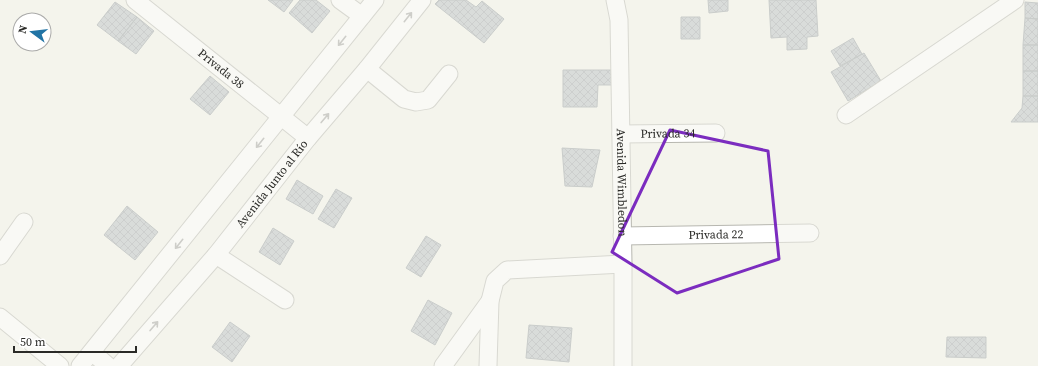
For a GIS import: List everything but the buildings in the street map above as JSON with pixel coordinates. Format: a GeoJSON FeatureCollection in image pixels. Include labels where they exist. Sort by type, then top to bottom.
{"type":"FeatureCollection","features":[{"type":"Feature","properties":{"kind":"street","name":"Privada 38"},"geometry":{"type":"LineString","coordinates":[[135,0],[308,138]]}},
{"type":"Feature","properties":{"kind":"street"},"geometry":{"type":"LineString","coordinates":[[340,0],[362,16]]}},
{"type":"Feature","properties":{"kind":"street"},"geometry":{"type":"LineString","coordinates":[[80,366],[375,0]]}},
{"type":"Feature","properties":{"kind":"street","name":"Avenida Junto al Río"},"geometry":{"type":"LineString","coordinates":[[119,366],[216,256],[308,138],[367,69],[422,0]]}},
{"type":"Feature","properties":{"kind":"street","name":"Avenida Wimbledon"},"geometry":{"type":"LineString","coordinates":[[614,0],[619,20],[623,366]]}},
{"type":"Feature","properties":{"kind":"street"},"geometry":{"type":"LineString","coordinates":[[846,115],[1015,0]]}},
{"type":"Feature","properties":{"kind":"street"},"geometry":{"type":"LineString","coordinates":[[367,69],[404,99],[416,102],[428,100],[449,74]]}},
{"type":"Feature","properties":{"kind":"street","name":"Privada 34"},"geometry":{"type":"LineString","coordinates":[[620,134],[716,133]]}},
{"type":"Feature","properties":{"kind":"street"},"geometry":{"type":"LineString","coordinates":[[0,256],[24,222]]}},
{"type":"Feature","properties":{"kind":"street","name":"Privada 22"},"geometry":{"type":"LineString","coordinates":[[622,236],[810,234]]}},
{"type":"Feature","properties":{"kind":"street"},"geometry":{"type":"LineString","coordinates":[[216,256],[285,300]]}},
{"type":"Feature","properties":{"kind":"street"},"geometry":{"type":"LineString","coordinates":[[488,366],[490,301],[495,281],[507,270],[623,264]]}},
{"type":"Feature","properties":{"kind":"street"},"geometry":{"type":"LineString","coordinates":[[442,366],[490,301]]}},
{"type":"Feature","properties":{"kind":"street"},"geometry":{"type":"LineString","coordinates":[[0,317],[60,366]]}},
{"type":"Feature","properties":{"kind":"street"},"geometry":{"type":"LineString","coordinates":[[92,352],[108,366]]}},
{"type":"Feature","properties":{"kind":"highlighted area"},"geometry":{"type":"Polygon","coordinates":[[[670,130],[768,151],[779,259],[677,293],[612,252],[670,130]]]}}]}
